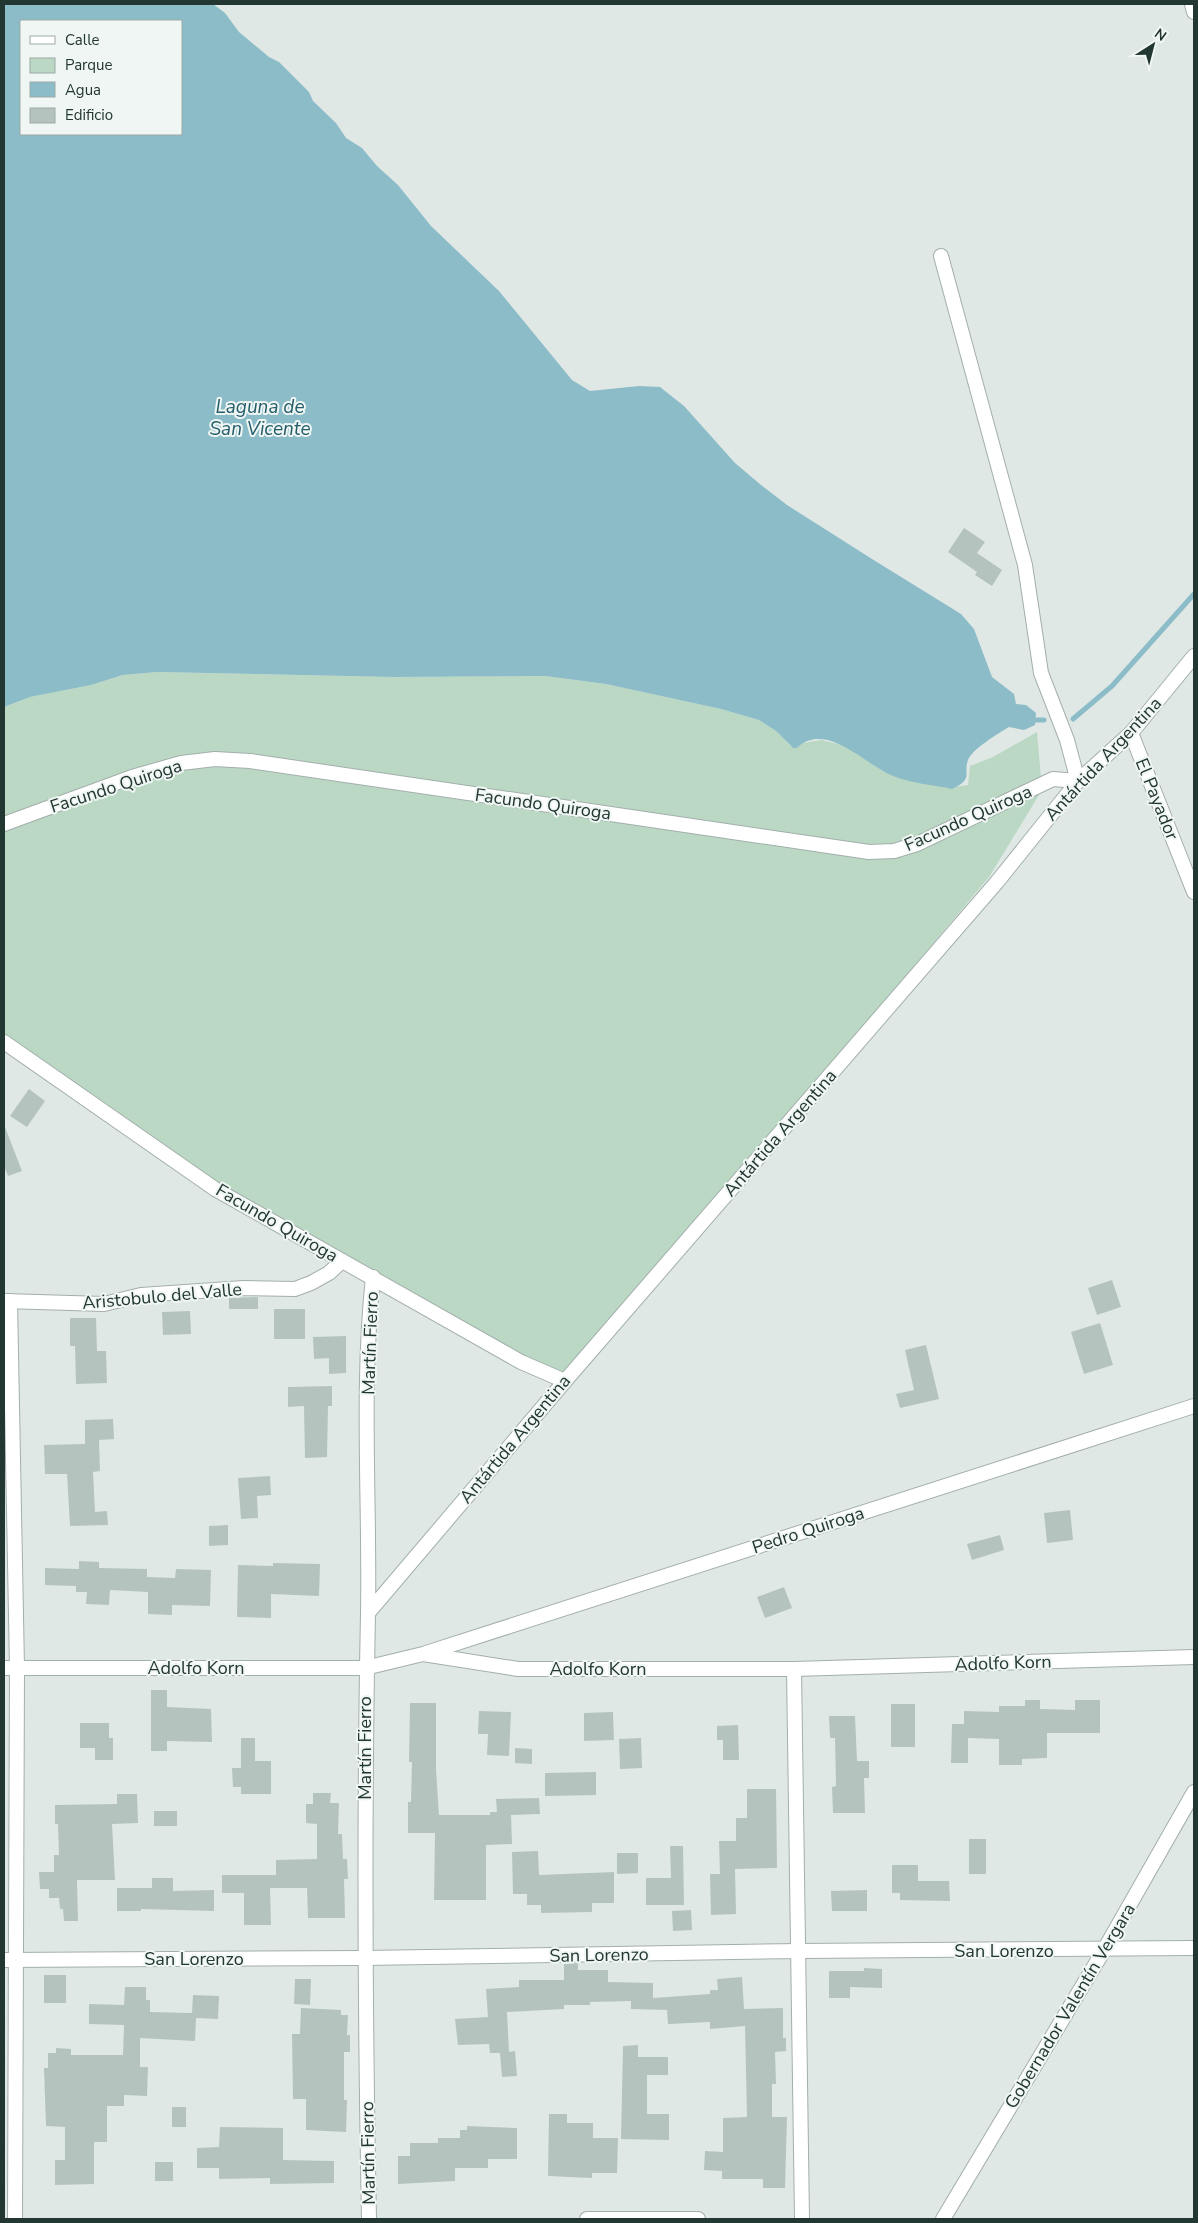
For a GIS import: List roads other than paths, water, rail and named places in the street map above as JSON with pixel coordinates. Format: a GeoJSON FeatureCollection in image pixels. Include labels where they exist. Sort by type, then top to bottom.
{"type":"FeatureCollection","features":[{"type":"Feature","properties":{"kind":"street"},"geometry":{"type":"LineString","coordinates":[[1192,4],[1194,12]]}},
{"type":"Feature","properties":{"kind":"street"},"geometry":{"type":"LineString","coordinates":[[941,256],[1025,564],[1041,673],[1067,740],[1078,781]]}},
{"type":"Feature","properties":{"kind":"street","name":"Antártida Argentina"},"geometry":{"type":"LineString","coordinates":[[368,1613],[565,1381],[991,889],[1078,781],[1130,733],[1194,656]]}},
{"type":"Feature","properties":{"kind":"street","name":"El Payador"},"geometry":{"type":"LineString","coordinates":[[1130,733],[1194,892]]}},
{"type":"Feature","properties":{"kind":"street","name":"Facundo Quiroga"},"geometry":{"type":"LineString","coordinates":[[4,824],[132,777],[181,763],[215,758],[250,761],[869,852],[886,852],[917,844],[1053,779],[1078,781]]}},
{"type":"Feature","properties":{"kind":"street","name":"Facundo Quiroga"},"geometry":{"type":"LineString","coordinates":[[4,1042],[215,1189],[521,1362],[565,1381]]}},
{"type":"Feature","properties":{"kind":"street","name":"Aristobulo del Valle"},"geometry":{"type":"LineString","coordinates":[[7,1301],[104,1304],[141,1295],[244,1288],[295,1289],[329,1272],[342,1261]]}},
{"type":"Feature","properties":{"kind":"street","name":"Martín Fierro"},"geometry":{"type":"LineString","coordinates":[[369,2219],[364,1958],[368,1613],[367,1332],[373,1277]]}},
{"type":"Feature","properties":{"kind":"street"},"geometry":{"type":"LineString","coordinates":[[7,1301],[11,1960],[16,2219]]}},
{"type":"Feature","properties":{"kind":"street","name":"Pedro Quiroga"},"geometry":{"type":"LineString","coordinates":[[423,1654],[1194,1406]]}},
{"type":"Feature","properties":{"kind":"street","name":"Adolfo Korn"},"geometry":{"type":"LineString","coordinates":[[10,1668],[366,1668],[423,1654],[518,1669],[794,1669],[1194,1657]]}},
{"type":"Feature","properties":{"kind":"street"},"geometry":{"type":"LineString","coordinates":[[794,1669],[800,1951],[802,2219]]}},
{"type":"Feature","properties":{"kind":"street","name":"Gobernador Valentín Vergara"},"geometry":{"type":"LineString","coordinates":[[943,2219],[1104,1950],[1194,1792]]}},
{"type":"Feature","properties":{"kind":"street","name":"San Lorenzo"},"geometry":{"type":"LineString","coordinates":[[11,1960],[364,1958],[800,1951],[1194,1948]]}},
{"type":"Feature","properties":{"kind":"street"},"geometry":{"type":"LineString","coordinates":[[586,2219],[698,2219]]}},
{"type":"Feature","properties":{"kind":"water","name":"Laguna de San Vicente"},"geometry":{"type":"Polygon","coordinates":[[[4,4],[213,4],[225,13],[239,32],[269,57],[279,62],[309,92],[313,101],[336,123],[346,138],[362,148],[377,166],[398,185],[431,226],[499,291],[572,380],[590,391],[639,386],[660,387],[684,406],[735,463],[787,505],[961,614],[974,629],[992,677],[1014,694],[1016,704],[1026,705],[1036,713],[1035,725],[1024,730],[1009,727],[975,751],[968,760],[965,779],[952,789],[893,776],[833,742],[821,739],[808,741],[797,748],[793,748],[776,731],[759,720],[721,709],[606,684],[545,676],[394,677],[157,672],[123,675],[91,685],[30,697],[4,707],[4,4]]]}},
{"type":"Feature","properties":{"kind":"waterway"},"geometry":{"type":"LineString","coordinates":[[1073,719],[1112,686],[1194,594]]}},
{"type":"Feature","properties":{"kind":"waterway"},"geometry":{"type":"LineString","coordinates":[[1036,720],[1044,720]]}}]}
